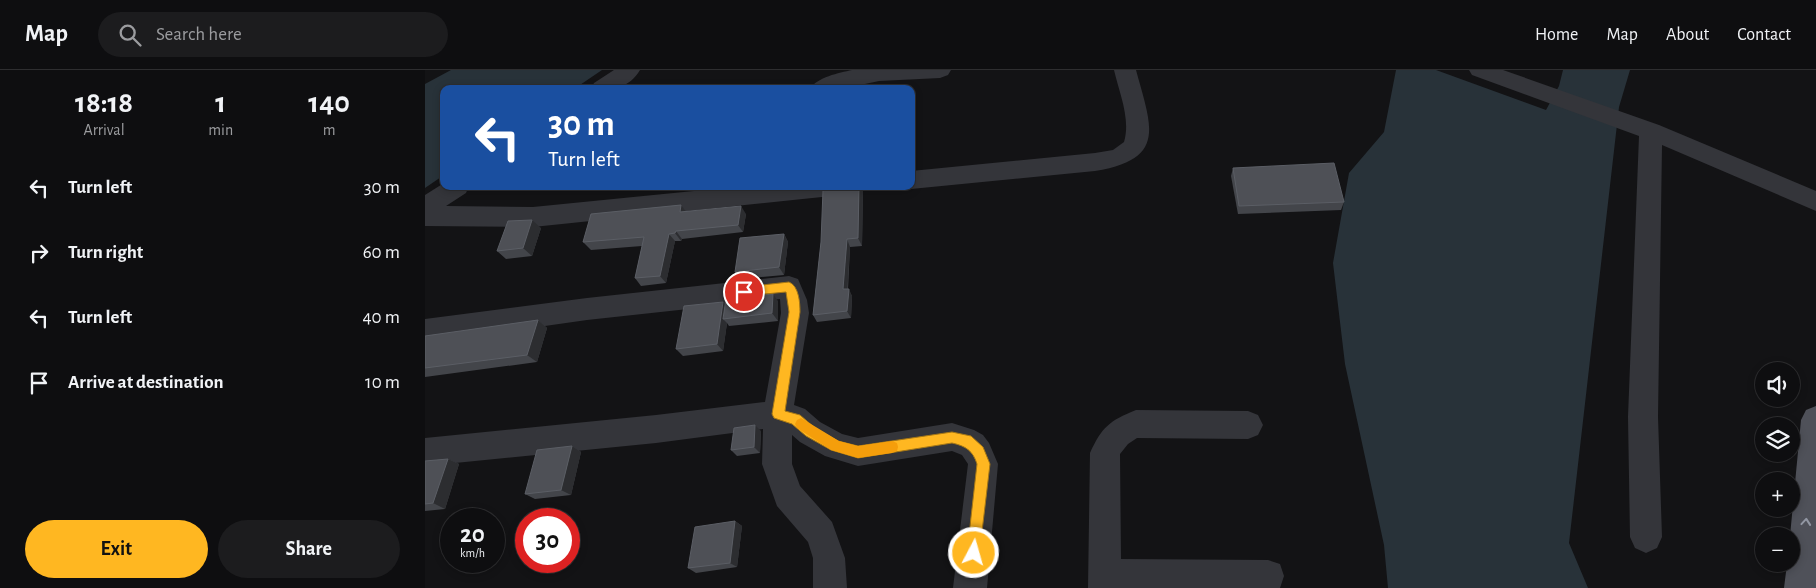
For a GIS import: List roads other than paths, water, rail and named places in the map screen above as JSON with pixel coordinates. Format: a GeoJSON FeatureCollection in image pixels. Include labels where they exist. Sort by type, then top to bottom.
{"type":"FeatureCollection","features":[{"type":"Feature","properties":{"kind":"main road"},"geometry":{"type":"LineString","coordinates":[[1801,588],[1816,420]]}},
{"type":"Feature","properties":{"kind":"street"},"geometry":{"type":"LineString","coordinates":[[608,85],[629,70]]}},
{"type":"Feature","properties":{"kind":"street"},"geometry":{"type":"LineString","coordinates":[[828,85],[834,81],[857,76],[940,70]]}},
{"type":"Feature","properties":{"kind":"street"},"geometry":{"type":"LineString","coordinates":[[915,180],[1095,162],[1119,157],[1134,147],[1138,133],[1125,70]]}},
{"type":"Feature","properties":{"kind":"street"},"geometry":{"type":"LineString","coordinates":[[1480,70],[1651,131],[1816,201]]}},
{"type":"Feature","properties":{"kind":"street"},"geometry":{"type":"LineString","coordinates":[[1646,537],[1643,417],[1651,131]]}},
{"type":"Feature","properties":{"kind":"street"},"geometry":{"type":"LineString","coordinates":[[425,208],[451,190]]}},
{"type":"Feature","properties":{"kind":"street"},"geometry":{"type":"LineString","coordinates":[[425,216],[533,217],[778,190]]}},
{"type":"Feature","properties":{"kind":"street"},"geometry":{"type":"LineString","coordinates":[[425,331],[789,287],[794,300],[795,312],[778,414],[777,464],[788,495],[821,533],[829,558],[830,588]]}},
{"type":"Feature","properties":{"kind":"street"},"geometry":{"type":"LineString","coordinates":[[425,452],[656,429],[778,414],[795,419],[810,432],[836,446],[858,452],[952,437],[966,440],[979,451],[983,464],[970,588]]}},
{"type":"Feature","properties":{"kind":"street"},"geometry":{"type":"LineString","coordinates":[[1248,425],[1136,424],[1120,430],[1111,440],[1105,452],[1105,581],[1268,576]]}}]}
